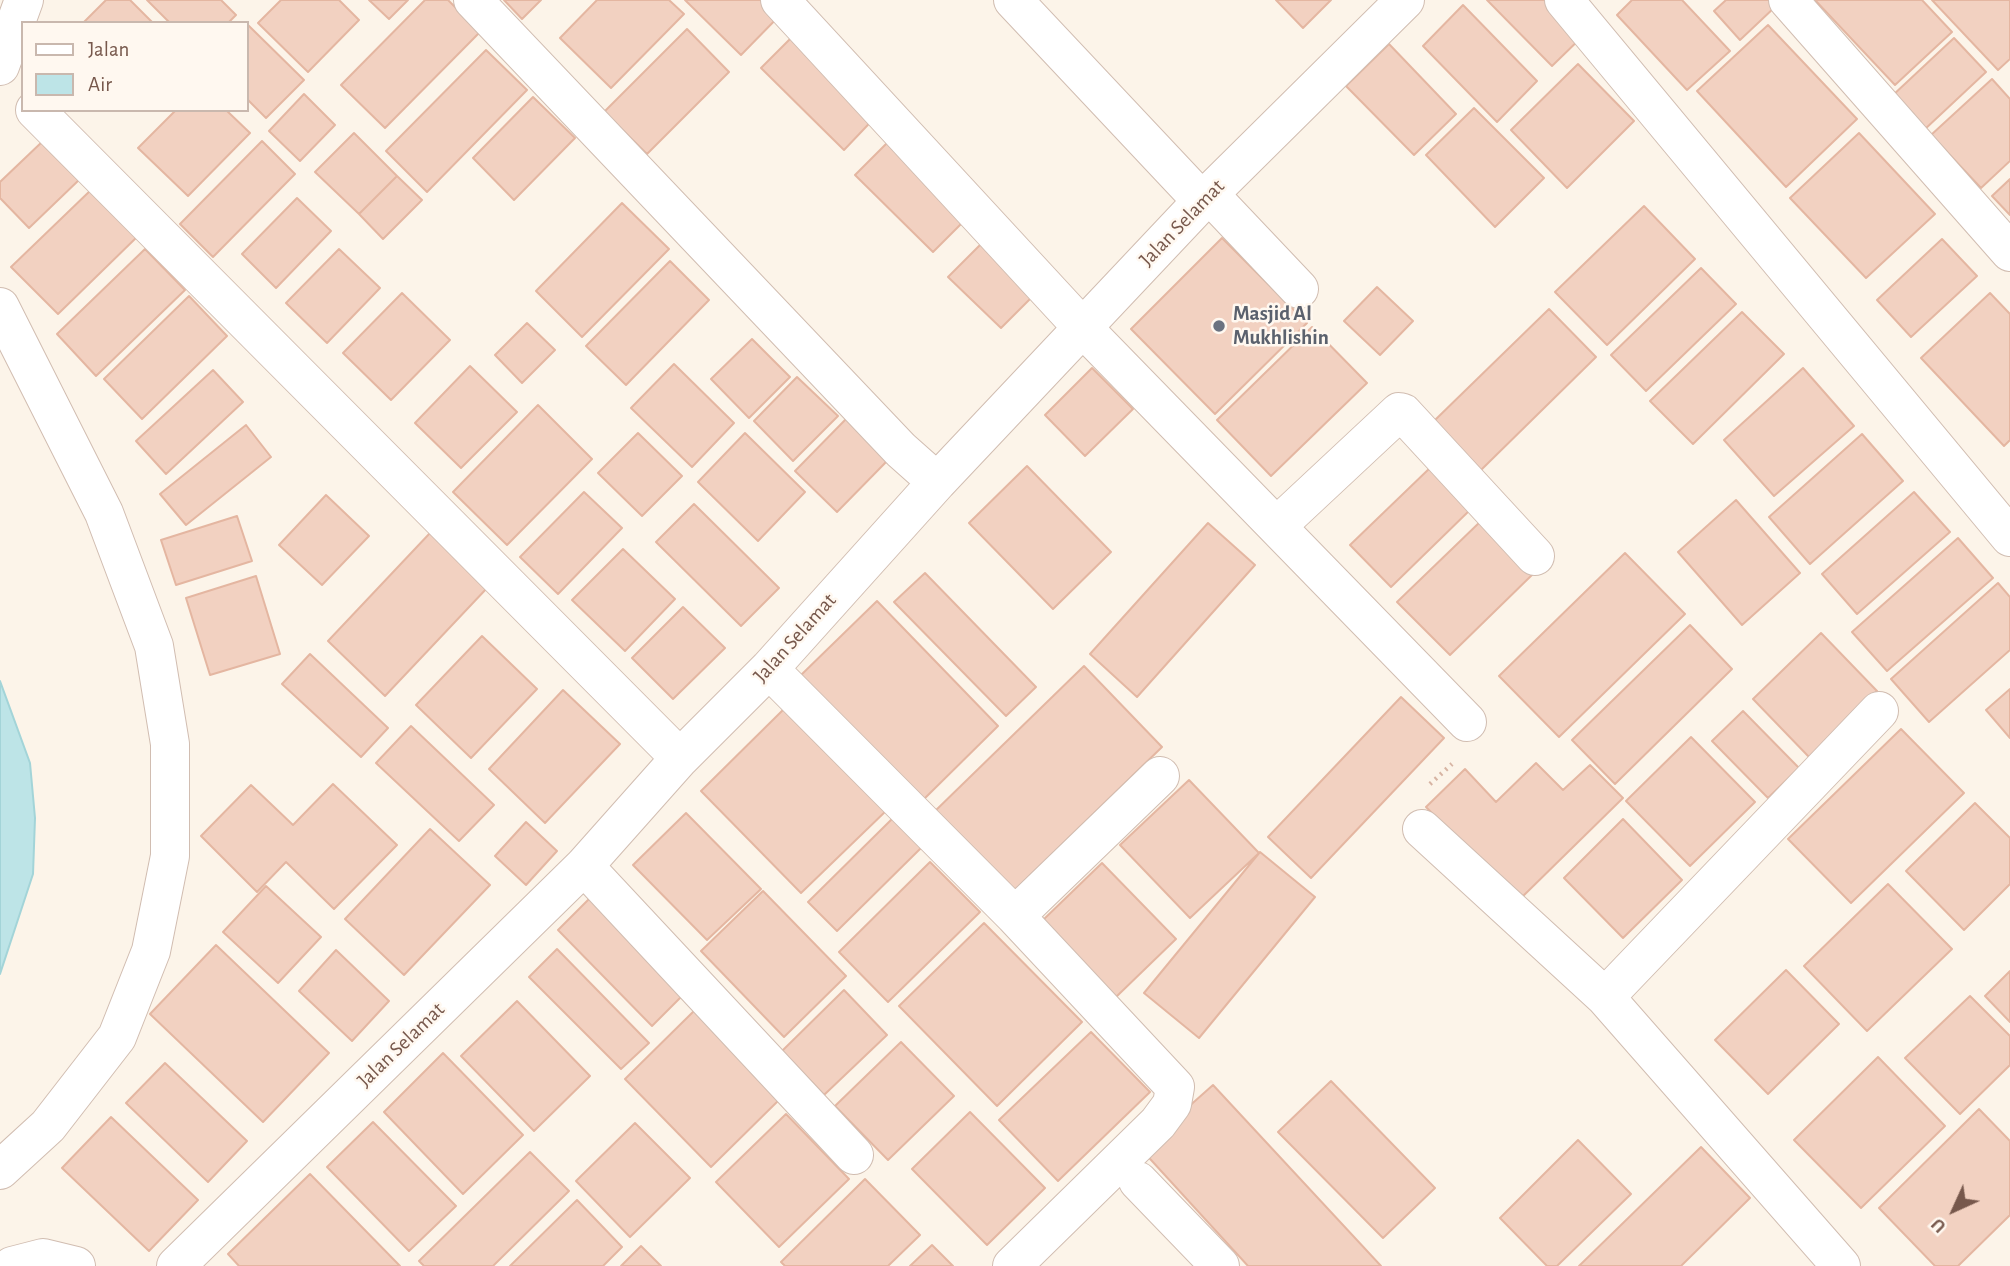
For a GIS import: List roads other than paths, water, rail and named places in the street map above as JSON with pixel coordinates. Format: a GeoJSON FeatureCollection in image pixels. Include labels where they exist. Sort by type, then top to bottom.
{"type":"FeatureCollection","features":[{"type":"Feature","properties":{"kind":"street"},"geometry":{"type":"LineString","coordinates":[[0,66],[24,0]]}},
{"type":"Feature","properties":{"kind":"street"},"geometry":{"type":"LineString","coordinates":[[473,0],[891,440],[937,482]]}},
{"type":"Feature","properties":{"kind":"street"},"geometry":{"type":"LineString","coordinates":[[780,0],[1082,327],[1278,525],[1467,722]]}},
{"type":"Feature","properties":{"kind":"street"},"geometry":{"type":"LineString","coordinates":[[1013,0],[1205,197],[1299,289]]}},
{"type":"Feature","properties":{"kind":"street","name":"Jalan Selamat"},"geometry":{"type":"LineString","coordinates":[[176,1266],[584,866],[680,758],[769,669],[937,482],[1205,197],[1405,0]]}},
{"type":"Feature","properties":{"kind":"street"},"geometry":{"type":"LineString","coordinates":[[1564,0],[2010,537]]}},
{"type":"Feature","properties":{"kind":"street"},"geometry":{"type":"LineString","coordinates":[[1788,0],[2010,252]]}},
{"type":"Feature","properties":{"kind":"street"},"geometry":{"type":"LineString","coordinates":[[0,75],[21,96]]}},
{"type":"Feature","properties":{"kind":"street"},"geometry":{"type":"LineString","coordinates":[[37,112],[680,758]]}},
{"type":"Feature","properties":{"kind":"street"},"geometry":{"type":"LineString","coordinates":[[0,307],[104,513],[150,634],[170,744],[170,856],[151,951],[117,1037],[48,1126],[0,1170]]}},
{"type":"Feature","properties":{"kind":"street"},"geometry":{"type":"LineString","coordinates":[[1278,525],[1399,412],[1403,413],[1535,556]]}},
{"type":"Feature","properties":{"kind":"street"},"geometry":{"type":"LineString","coordinates":[[769,669],[1015,916],[1175,1087],[1172,1104],[1158,1123],[1012,1266]]}},
{"type":"Feature","properties":{"kind":"street"},"geometry":{"type":"LineString","coordinates":[[1605,997],[1879,710]]}},
{"type":"Feature","properties":{"kind":"street"},"geometry":{"type":"LineString","coordinates":[[1015,916],[1160,776]]}},
{"type":"Feature","properties":{"kind":"street"},"geometry":{"type":"LineString","coordinates":[[1422,829],[1605,997],[1841,1266]]}},
{"type":"Feature","properties":{"kind":"street"},"geometry":{"type":"LineString","coordinates":[[584,866],[854,1155]]}},
{"type":"Feature","properties":{"kind":"street"},"geometry":{"type":"LineString","coordinates":[[1138,1181],[1220,1266]]}},
{"type":"Feature","properties":{"kind":"street"},"geometry":{"type":"LineString","coordinates":[[12,1266],[43,1258],[76,1266]]}},
{"type":"Feature","properties":{"kind":"water"},"geometry":{"type":"Polygon","coordinates":[[[0,681],[30,763],[35,818],[33,874],[0,974],[0,681]]]}},
{"type":"Feature","properties":{"kind":"place","name":"Masjid Al Mukhlishin"},"geometry":{"type":"Point","coordinates":[1219,326]}}]}
